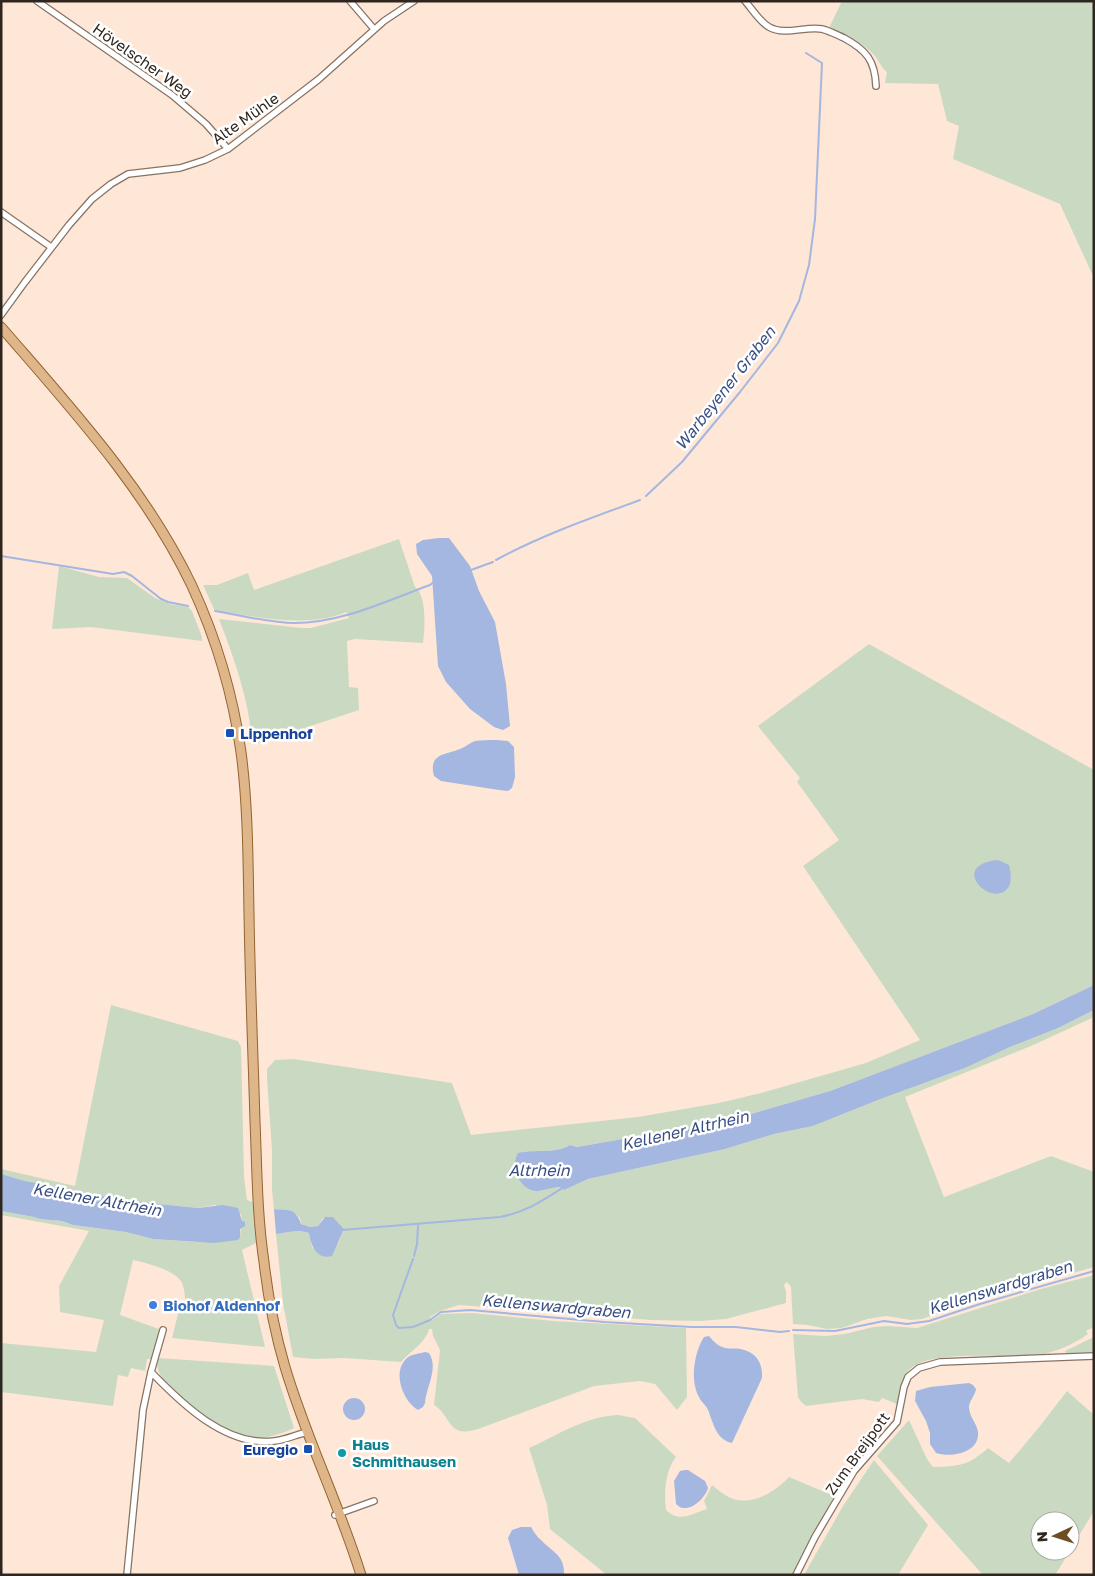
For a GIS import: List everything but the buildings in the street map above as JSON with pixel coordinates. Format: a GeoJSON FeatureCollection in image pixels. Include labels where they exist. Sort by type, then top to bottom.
{"type":"FeatureCollection","features":[{"type":"Feature","properties":{"kind":"main road"},"geometry":{"type":"LineString","coordinates":[[1,327],[98,443],[137,493],[169,543],[192,585],[214,638],[233,708],[247,816],[256,1139],[259,1213],[264,1266],[277,1336],[297,1400],[361,1575]]}},
{"type":"Feature","properties":{"kind":"street","name":"Hövelscher Weg"},"geometry":{"type":"LineString","coordinates":[[36,1],[179,100],[206,124],[228,149]]}},
{"type":"Feature","properties":{"kind":"street"},"geometry":{"type":"LineString","coordinates":[[350,1],[374,29]]}},
{"type":"Feature","properties":{"kind":"street","name":"Alte Mühle"},"geometry":{"type":"LineString","coordinates":[[1,315],[51,247],[92,200],[111,184],[128,174],[180,168],[228,149],[319,79],[384,21],[414,1]]}},
{"type":"Feature","properties":{"kind":"street"},"geometry":{"type":"LineString","coordinates":[[745,1],[767,26],[778,30],[821,29],[857,45],[867,54],[873,65],[876,72],[876,86]]}},
{"type":"Feature","properties":{"kind":"street"},"geometry":{"type":"LineString","coordinates":[[1,212],[51,247]]}},
{"type":"Feature","properties":{"kind":"street"},"geometry":{"type":"LineString","coordinates":[[127,1575],[143,1410],[163,1330]]}},
{"type":"Feature","properties":{"kind":"street","name":"Zum Breijpott"},"geometry":{"type":"LineString","coordinates":[[796,1575],[815,1537],[854,1471],[897,1422],[900,1415],[904,1387],[908,1377],[919,1368],[940,1362],[1094,1356]]}},
{"type":"Feature","properties":{"kind":"street"},"geometry":{"type":"LineString","coordinates":[[151,1372],[180,1401],[206,1420],[236,1437],[256,1441],[275,1441],[308,1432]]}},
{"type":"Feature","properties":{"kind":"street"},"geometry":{"type":"LineString","coordinates":[[337,1513],[374,1501]]}},
{"type":"Feature","properties":{"kind":"green space"},"geometry":{"type":"Polygon","coordinates":[[[842,1],[1094,1],[1094,278],[1060,204],[953,159],[959,126],[947,121],[938,84],[885,83],[887,72],[873,53],[856,41],[829,28],[842,1]]]}},
{"type":"Feature","properties":{"kind":"green space"},"geometry":{"type":"Polygon","coordinates":[[[399,539],[415,587],[422,597],[425,622],[423,643],[355,639],[347,641],[349,687],[358,688],[359,710],[253,745],[248,712],[240,681],[219,619],[311,628],[349,618],[346,612],[315,620],[281,620],[215,611],[203,585],[217,585],[248,573],[254,590],[399,539]]]}},
{"type":"Feature","properties":{"kind":"green space"},"geometry":{"type":"Polygon","coordinates":[[[59,566],[99,577],[127,578],[155,598],[170,604],[188,607],[192,611],[202,641],[91,627],[52,629],[59,566]]]}},
{"type":"Feature","properties":{"kind":"green space"},"geometry":{"type":"Polygon","coordinates":[[[869,644],[1094,770],[1094,985],[1033,1014],[830,1091],[730,1120],[648,1137],[634,1137],[577,1147],[570,1145],[552,1150],[518,1153],[541,1191],[559,1187],[564,1190],[588,1179],[725,1149],[774,1134],[813,1126],[965,1068],[1010,1047],[1058,1028],[1094,1010],[1092,1018],[1031,1046],[905,1097],[944,1197],[1051,1156],[1094,1172],[1094,1267],[956,1307],[922,1319],[911,1320],[886,1316],[867,1319],[842,1328],[827,1329],[793,1324],[791,1287],[787,1282],[784,1285],[786,1303],[726,1319],[700,1321],[651,1320],[459,1305],[440,1311],[430,1317],[432,1320],[441,1314],[472,1313],[553,1321],[686,1328],[687,1397],[677,1410],[655,1384],[640,1381],[594,1386],[478,1429],[461,1431],[455,1429],[434,1405],[440,1350],[433,1336],[432,1329],[429,1329],[421,1343],[401,1362],[293,1357],[283,1303],[276,1234],[297,1231],[309,1233],[312,1247],[323,1256],[338,1244],[344,1229],[333,1217],[323,1218],[318,1226],[310,1227],[301,1224],[300,1218],[294,1212],[274,1209],[267,1069],[275,1060],[294,1059],[452,1083],[471,1135],[638,1117],[719,1103],[866,1063],[920,1040],[803,866],[839,840],[797,782],[800,778],[758,726],[869,644]]]}},
{"type":"Feature","properties":{"kind":"green space"},"geometry":{"type":"Polygon","coordinates":[[[111,1005],[238,1041],[241,1047],[244,1177],[247,1200],[255,1203],[258,1242],[242,1250],[265,1347],[172,1338],[180,1306],[186,1306],[182,1283],[174,1274],[153,1265],[133,1260],[120,1315],[159,1329],[152,1359],[147,1359],[145,1371],[131,1368],[128,1377],[118,1375],[113,1406],[1,1392],[1,1343],[96,1352],[104,1320],[60,1312],[59,1286],[89,1231],[1,1215],[1,1211],[40,1219],[62,1221],[73,1225],[126,1232],[153,1239],[196,1242],[240,1237],[241,1214],[215,1205],[198,1208],[88,1194],[1,1174],[1,1169],[75,1186],[111,1005]]]}},
{"type":"Feature","properties":{"kind":"green space"},"geometry":{"type":"Polygon","coordinates":[[[1094,1275],[1094,1327],[1086,1331],[1088,1334],[1065,1347],[1039,1355],[970,1356],[933,1359],[919,1364],[908,1371],[901,1387],[897,1404],[882,1398],[879,1402],[862,1399],[806,1406],[798,1397],[793,1334],[825,1336],[845,1334],[873,1327],[917,1328],[1041,1289],[1094,1275]]]}},
{"type":"Feature","properties":{"kind":"green space"},"geometry":{"type":"Polygon","coordinates":[[[1094,1337],[1094,1353],[1066,1354],[1065,1351],[1094,1337]]]}},
{"type":"Feature","properties":{"kind":"green space"},"geometry":{"type":"Polygon","coordinates":[[[158,1358],[274,1366],[294,1428],[263,1438],[253,1438],[228,1429],[197,1410],[169,1387],[157,1365],[158,1358]]]}},
{"type":"Feature","properties":{"kind":"green space"},"geometry":{"type":"Polygon","coordinates":[[[1067,1391],[1094,1415],[1094,1511],[1080,1534],[1080,1511],[1030,1511],[1030,1561],[1064,1561],[1055,1575],[983,1575],[877,1456],[909,1420],[927,1459],[933,1467],[969,1462],[988,1448],[1009,1463],[1067,1391]]]}},
{"type":"Feature","properties":{"kind":"green space"},"geometry":{"type":"Polygon","coordinates":[[[618,1415],[635,1418],[676,1457],[667,1475],[665,1497],[666,1510],[676,1516],[686,1516],[707,1509],[704,1501],[712,1485],[733,1499],[751,1500],[768,1494],[789,1477],[834,1496],[793,1575],[607,1575],[550,1529],[547,1505],[529,1448],[583,1422],[618,1415]]]}},
{"type":"Feature","properties":{"kind":"green space"},"geometry":{"type":"Polygon","coordinates":[[[874,1460],[928,1525],[898,1575],[804,1575],[843,1506],[874,1460]]]}},
{"type":"Feature","properties":{"kind":"water"},"geometry":{"type":"Polygon","coordinates":[[[449,538],[470,566],[479,591],[495,622],[506,684],[510,726],[503,730],[494,727],[470,709],[446,682],[438,666],[432,576],[417,554],[416,544],[423,540],[449,538]]]}},
{"type":"Feature","properties":{"kind":"water"},"geometry":{"type":"Polygon","coordinates":[[[475,741],[508,741],[514,747],[515,777],[512,788],[508,791],[441,781],[434,776],[434,763],[440,756],[475,741]]]}},
{"type":"Feature","properties":{"kind":"water"},"geometry":{"type":"Polygon","coordinates":[[[998,860],[1009,865],[1010,883],[1008,888],[1001,893],[993,893],[984,890],[978,884],[975,877],[976,869],[983,864],[998,860]]]}},
{"type":"Feature","properties":{"kind":"water","name":"Altrhein"},"geometry":{"type":"Polygon","coordinates":[[[1094,985],[1094,1010],[1058,1028],[1010,1047],[965,1068],[813,1126],[774,1134],[725,1149],[588,1179],[564,1190],[559,1187],[540,1191],[529,1189],[520,1181],[516,1170],[515,1164],[518,1153],[552,1150],[570,1145],[577,1147],[634,1137],[648,1137],[730,1120],[830,1091],[1033,1014],[1094,985]]]}},
{"type":"Feature","properties":{"kind":"water"},"geometry":{"type":"Polygon","coordinates":[[[1,1174],[88,1194],[198,1208],[223,1205],[238,1208],[245,1226],[240,1229],[238,1240],[214,1243],[153,1239],[126,1232],[73,1225],[62,1221],[40,1219],[1,1211],[1,1174]]]}},
{"type":"Feature","properties":{"kind":"water"},"geometry":{"type":"Polygon","coordinates":[[[274,1209],[294,1212],[301,1224],[310,1227],[318,1226],[325,1217],[333,1217],[344,1229],[332,1256],[326,1257],[318,1254],[313,1247],[309,1233],[297,1231],[276,1234],[274,1209]]]}},
{"type":"Feature","properties":{"kind":"water"},"geometry":{"type":"Polygon","coordinates":[[[709,1336],[722,1347],[746,1350],[758,1359],[760,1363],[762,1378],[732,1443],[722,1438],[719,1434],[707,1408],[698,1395],[695,1385],[694,1368],[697,1351],[704,1337],[709,1336]]]}},
{"type":"Feature","properties":{"kind":"water"},"geometry":{"type":"Polygon","coordinates":[[[425,1352],[429,1353],[433,1365],[425,1403],[418,1410],[404,1394],[401,1386],[400,1372],[402,1365],[408,1357],[425,1352]]]}},
{"type":"Feature","properties":{"kind":"water"},"geometry":{"type":"Polygon","coordinates":[[[969,1383],[976,1389],[969,1407],[978,1432],[977,1439],[970,1449],[963,1452],[949,1455],[936,1453],[930,1444],[930,1433],[926,1421],[915,1401],[916,1391],[930,1387],[969,1383]]]}},
{"type":"Feature","properties":{"kind":"water"},"geometry":{"type":"Polygon","coordinates":[[[354,1398],[362,1401],[365,1409],[362,1417],[354,1420],[346,1417],[343,1409],[346,1401],[354,1398]]]}},
{"type":"Feature","properties":{"kind":"water"},"geometry":{"type":"Polygon","coordinates":[[[688,1470],[705,1481],[708,1488],[695,1505],[685,1508],[676,1504],[674,1481],[680,1471],[688,1470]]]}},
{"type":"Feature","properties":{"kind":"water"},"geometry":{"type":"Polygon","coordinates":[[[521,1527],[531,1527],[538,1537],[557,1555],[563,1563],[564,1575],[519,1575],[508,1538],[512,1530],[521,1527]]]}},
{"type":"Feature","properties":{"kind":"waterway","name":"Warbeyener Graben"},"geometry":{"type":"LineString","coordinates":[[646,496],[682,462],[740,392],[778,343],[799,301],[809,265],[815,219],[822,63],[806,53]]}},
{"type":"Feature","properties":{"kind":"waterway","name":"Warbeyener Graben"},"geometry":{"type":"LineString","coordinates":[[496,560],[549,535],[640,500]]}},
{"type":"Feature","properties":{"kind":"waterway","name":"Warbeyener Graben"},"geometry":{"type":"LineString","coordinates":[[1,556],[113,574],[124,572],[161,599],[188,606]]}},
{"type":"Feature","properties":{"kind":"waterway","name":"Warbeyener Graben"},"geometry":{"type":"LineString","coordinates":[[471,570],[493,562]]}},
{"type":"Feature","properties":{"kind":"waterway","name":"Warbeyener Graben"},"geometry":{"type":"LineString","coordinates":[[215,611],[275,622],[312,622],[364,610],[430,585],[436,580]]}},
{"type":"Feature","properties":{"kind":"waterway","name":"Kellener Altrhein"},"geometry":{"type":"LineString","coordinates":[[342,1230],[500,1217],[526,1209],[564,1187]]}},
{"type":"Feature","properties":{"kind":"waterway","name":"Kellenswardgraben"},"geometry":{"type":"LineString","coordinates":[[414,1256],[418,1226]]}},
{"type":"Feature","properties":{"kind":"waterway","name":"Kellenswardgraben"},"geometry":{"type":"LineString","coordinates":[[413,1259],[393,1315],[399,1328],[413,1327],[430,1320],[441,1312],[470,1310],[604,1322],[789,1331]]}},
{"type":"Feature","properties":{"kind":"waterway","name":"Kellenswardgraben"},"geometry":{"type":"LineString","coordinates":[[793,1330],[835,1331],[884,1321],[907,1324],[929,1321],[1094,1271]]}},
{"type":"Feature","properties":{"kind":"place","name":"Lippenhof"},"geometry":{"type":"Point","coordinates":[230,733]}},
{"type":"Feature","properties":{"kind":"place","name":"Biohof Aldenhof"},"geometry":{"type":"Point","coordinates":[153,1305]}},
{"type":"Feature","properties":{"kind":"place","name":"Euregio"},"geometry":{"type":"Point","coordinates":[308,1449]}},
{"type":"Feature","properties":{"kind":"place","name":"Haus Schmithausen"},"geometry":{"type":"Point","coordinates":[342,1453]}}]}
